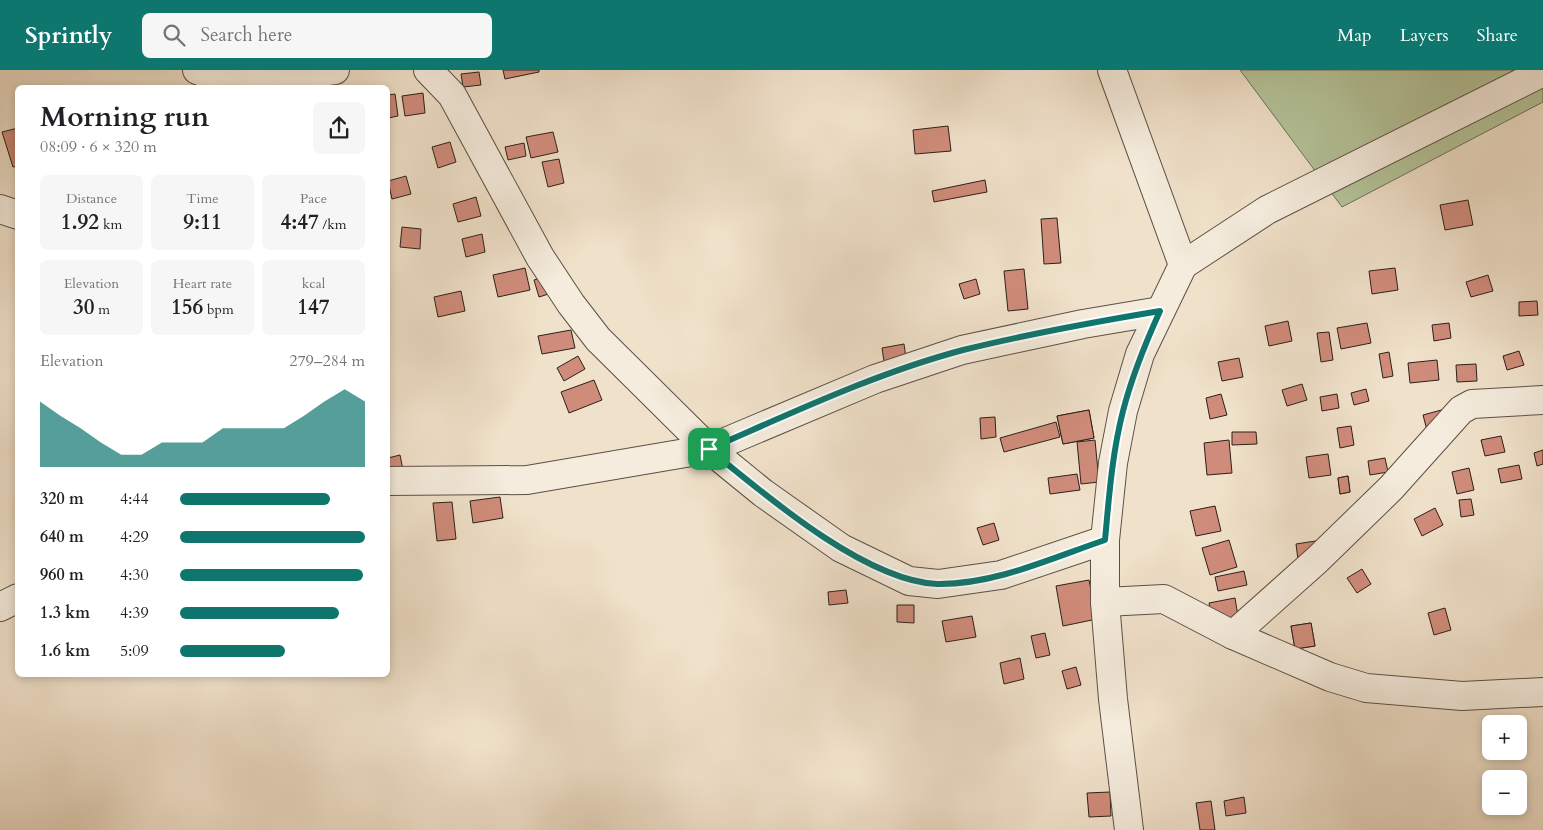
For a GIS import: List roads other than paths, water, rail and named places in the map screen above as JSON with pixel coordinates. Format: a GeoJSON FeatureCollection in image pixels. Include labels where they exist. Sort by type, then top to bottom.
{"type":"FeatureCollection","features":[{"type":"Feature","properties":{"kind":"street"},"geometry":{"type":"LineString","coordinates":[[197,70],[220,79],[240,82],[335,70]]}},
{"type":"Feature","properties":{"kind":"street"},"geometry":{"type":"LineString","coordinates":[[428,70],[452,95],[540,257],[571,304],[598,339],[709,449],[763,494],[840,548],[908,581],[938,584],[1001,575],[1105,540]]}},
{"type":"Feature","properties":{"kind":"street"},"geometry":{"type":"LineString","coordinates":[[1112,70],[1182,265]]}},
{"type":"Feature","properties":{"kind":"street"},"geometry":{"type":"LineString","coordinates":[[1129,830],[1113,699],[1104,602],[1105,540],[1113,463],[1123,411],[1140,354],[1182,265],[1267,210],[1543,72]]}},
{"type":"Feature","properties":{"kind":"street"},"geometry":{"type":"LineString","coordinates":[[0,209],[15,214]]}},
{"type":"Feature","properties":{"kind":"street"},"geometry":{"type":"LineString","coordinates":[[390,481],[527,480],[709,449],[875,379],[962,350],[1083,324],[1160,311]]}},
{"type":"Feature","properties":{"kind":"street"},"geometry":{"type":"LineString","coordinates":[[1233,635],[1317,560],[1391,488],[1461,410],[1472,404],[1543,400]]}},
{"type":"Feature","properties":{"kind":"street"},"geometry":{"type":"LineString","coordinates":[[1104,602],[1164,599],[1233,635],[1330,677],[1366,688],[1462,696],[1543,692]]}},
{"type":"Feature","properties":{"kind":"street"},"geometry":{"type":"LineString","coordinates":[[0,607],[15,600]]}}]}
